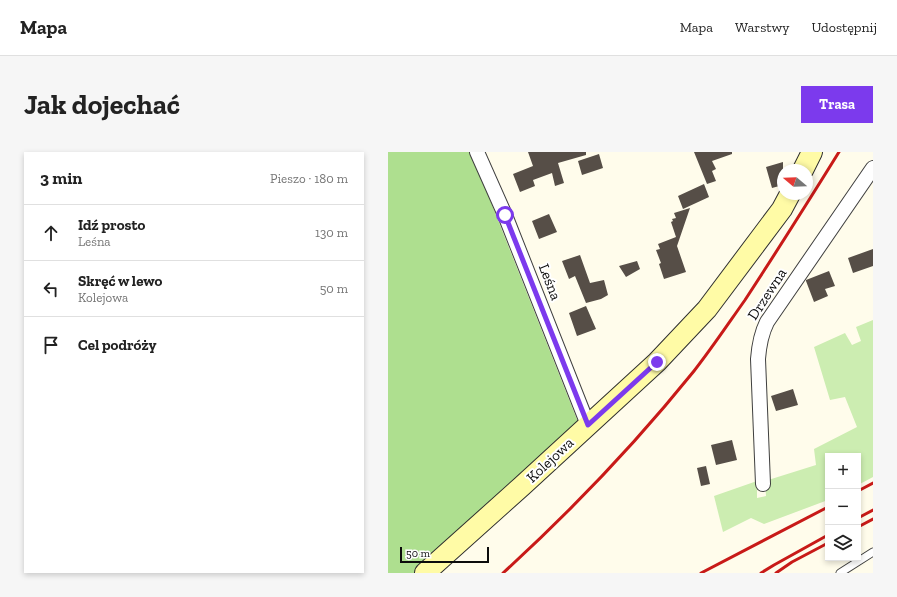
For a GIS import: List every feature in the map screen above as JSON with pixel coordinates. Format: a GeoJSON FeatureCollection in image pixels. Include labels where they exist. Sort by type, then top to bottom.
{"type":"FeatureCollection","features":[{"type":"Feature","properties":{"kind":"street","name":"Leśna"},"geometry":{"type":"LineString","coordinates":[[477,152],[505,215],[588,425]]}},
{"type":"Feature","properties":{"kind":"street","name":"Drzewna"},"geometry":{"type":"LineString","coordinates":[[763,484],[758,359],[762,332],[767,322],[873,168]]}},
{"type":"Feature","properties":{"kind":"street","name":"Kolejowa"},"geometry":{"type":"LineString","coordinates":[[426,573],[657,362],[707,309],[782,209],[787,200]]}},
{"type":"Feature","properties":{"kind":"lane"},"geometry":{"type":"LineString","coordinates":[[840,573],[873,552]]}},
{"type":"Feature","properties":{"kind":"green space"},"geometry":{"type":"Polygon","coordinates":[[[388,152],[469,152],[483,182],[578,422],[415,573],[388,573],[388,152]]]}},
{"type":"Feature","properties":{"kind":"green space"},"geometry":{"type":"Polygon","coordinates":[[[873,320],[873,477],[861,483],[861,453],[825,453],[825,501],[764,524],[751,518],[723,532],[714,496],[757,481],[757,498],[766,496],[765,481],[816,465],[814,449],[857,427],[845,397],[830,400],[814,347],[845,333],[852,345],[861,341],[856,327],[873,320]]]}},
{"type":"Feature","properties":{"kind":"building"},"geometry":{"type":"Polygon","coordinates":[[[528,152],[586,152],[586,155],[558,163],[564,183],[555,186],[552,173],[533,180],[535,186],[520,192],[513,174],[533,166],[528,152]]]}},
{"type":"Feature","properties":{"kind":"building"},"geometry":{"type":"Polygon","coordinates":[[[694,152],[732,152],[732,154],[712,161],[716,169],[712,171],[716,181],[707,184],[694,152]]]}},
{"type":"Feature","properties":{"kind":"building"},"geometry":{"type":"Polygon","coordinates":[[[599,154],[603,168],[582,175],[578,161],[599,154]]]}},
{"type":"Feature","properties":{"kind":"building"},"geometry":{"type":"Polygon","coordinates":[[[783,162],[783,164],[777,164],[777,187],[772,188],[766,167],[783,162]]]}},
{"type":"Feature","properties":{"kind":"building"},"geometry":{"type":"Polygon","coordinates":[[[704,184],[709,197],[683,209],[678,196],[704,184]]]}},
{"type":"Feature","properties":{"kind":"building"},"geometry":{"type":"Polygon","coordinates":[[[690,208],[677,246],[686,272],[664,279],[659,264],[661,263],[656,250],[660,249],[658,244],[676,237],[671,222],[673,221],[672,219],[676,218],[674,213],[690,208]]]}},
{"type":"Feature","properties":{"kind":"building"},"geometry":{"type":"Polygon","coordinates":[[[549,214],[557,232],[539,239],[532,221],[549,214]]]}},
{"type":"Feature","properties":{"kind":"building"},"geometry":{"type":"Polygon","coordinates":[[[873,249],[873,266],[853,273],[848,258],[873,249]]]}},
{"type":"Feature","properties":{"kind":"building"},"geometry":{"type":"Polygon","coordinates":[[[580,255],[590,283],[604,280],[608,295],[601,299],[586,303],[575,276],[569,279],[562,261],[580,255]]]}},
{"type":"Feature","properties":{"kind":"building"},"geometry":{"type":"Polygon","coordinates":[[[637,261],[640,269],[626,277],[619,266],[637,261]]]}},
{"type":"Feature","properties":{"kind":"building"},"geometry":{"type":"Polygon","coordinates":[[[829,271],[835,286],[825,289],[828,296],[814,302],[806,280],[829,271]]]}},
{"type":"Feature","properties":{"kind":"building"},"geometry":{"type":"Polygon","coordinates":[[[586,306],[596,329],[577,336],[569,313],[586,306]]]}},
{"type":"Feature","properties":{"kind":"building"},"geometry":{"type":"Polygon","coordinates":[[[793,389],[798,405],[776,411],[771,396],[793,389]]]}},
{"type":"Feature","properties":{"kind":"building"},"geometry":{"type":"Polygon","coordinates":[[[732,440],[737,460],[716,465],[711,445],[732,440]]]}},
{"type":"Feature","properties":{"kind":"building"},"geometry":{"type":"Polygon","coordinates":[[[706,466],[710,484],[701,486],[697,468],[706,466]]]}},
{"type":"Feature","properties":{"kind":"railway"},"geometry":{"type":"LineString","coordinates":[[503,573],[602,476],[672,398],[694,371],[745,300],[839,152]]}},
{"type":"Feature","properties":{"kind":"railway"},"geometry":{"type":"LineString","coordinates":[[861,489],[873,483]]}},
{"type":"Feature","properties":{"kind":"railway"},"geometry":{"type":"LineString","coordinates":[[701,573],[825,509]]}},
{"type":"Feature","properties":{"kind":"railway"},"geometry":{"type":"LineString","coordinates":[[861,516],[873,510]]}},
{"type":"Feature","properties":{"kind":"railway"},"geometry":{"type":"LineString","coordinates":[[861,525],[873,519]]}},
{"type":"Feature","properties":{"kind":"railway"},"geometry":{"type":"LineString","coordinates":[[761,573],[825,537]]}},
{"type":"Feature","properties":{"kind":"railway"},"geometry":{"type":"LineString","coordinates":[[776,573],[792,562],[825,545]]}},
{"type":"Feature","properties":{"kind":"route"},"geometry":{"type":"LineString","coordinates":[[505,215],[588,425],[657,362]]}}]}
